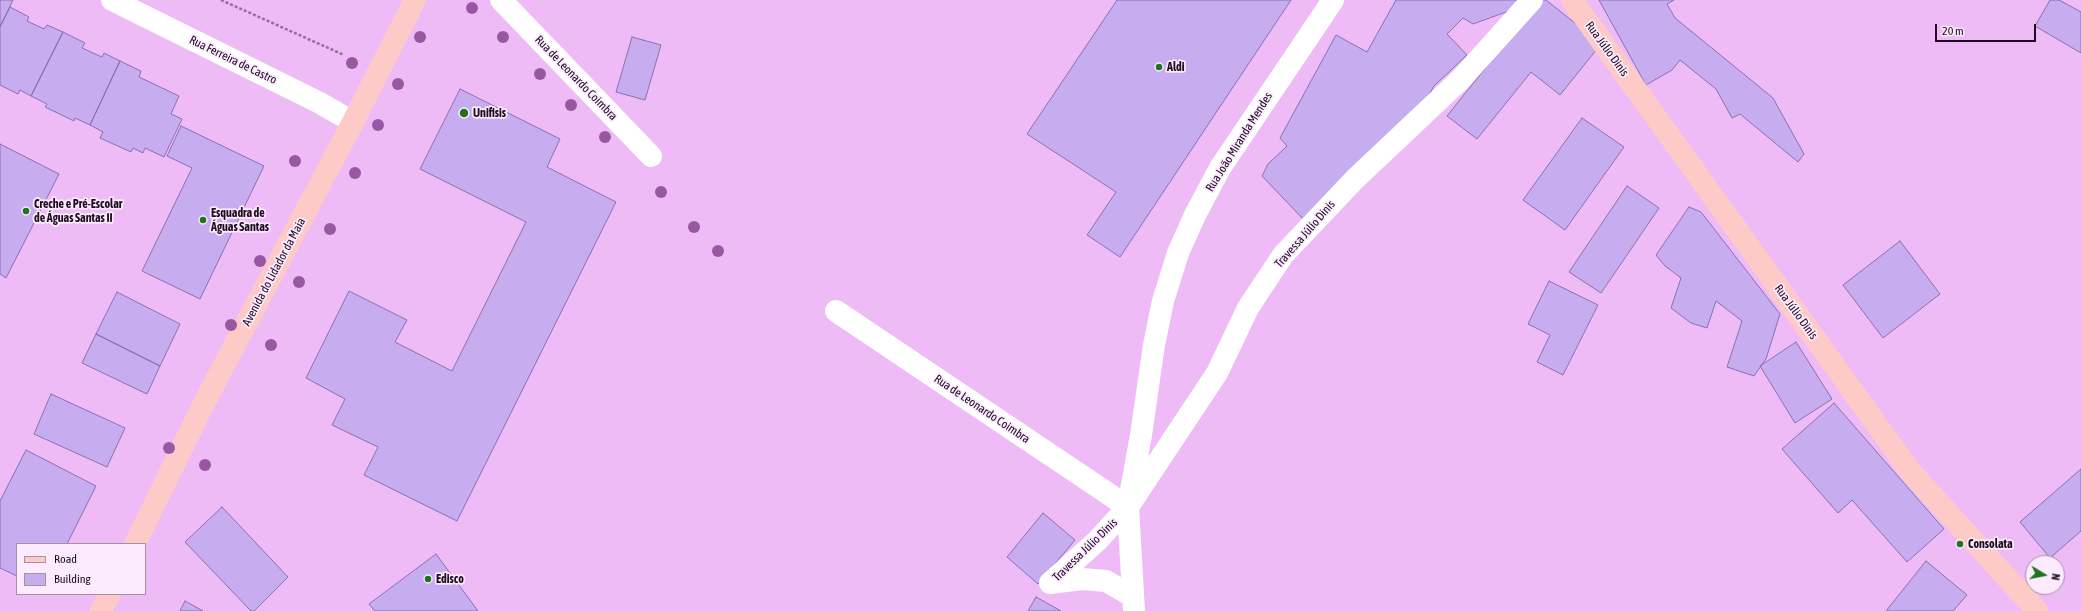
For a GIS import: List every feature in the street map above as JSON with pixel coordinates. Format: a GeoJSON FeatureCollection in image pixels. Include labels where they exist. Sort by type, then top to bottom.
{"type":"FeatureCollection","features":[{"type":"Feature","properties":{"kind":"main road","name":"Avenida do Lidador da Maia"},"geometry":{"type":"LineString","coordinates":[[135,543],[204,403],[353,122],[415,0]]}},
{"type":"Feature","properties":{"kind":"main road","name":"Rua Júlio Dinis"},"geometry":{"type":"LineString","coordinates":[[1572,0],[1910,471],[2036,611]]}},
{"type":"Feature","properties":{"kind":"main road"},"geometry":{"type":"LineString","coordinates":[[101,611],[109,595]]}},
{"type":"Feature","properties":{"kind":"street","name":"Rua Ferreira de Castro"},"geometry":{"type":"LineString","coordinates":[[112,0],[320,103],[353,122]]}},
{"type":"Feature","properties":{"kind":"street","name":"Rua de Leonardo Coimbra"},"geometry":{"type":"LineString","coordinates":[[501,0],[651,156]]}},
{"type":"Feature","properties":{"kind":"street","name":"Rua João Miranda Mendes"},"geometry":{"type":"LineString","coordinates":[[1128,507],[1141,435],[1154,345],[1163,301],[1178,253],[1195,215],[1220,168],[1333,0]]}},
{"type":"Feature","properties":{"kind":"street","name":"Travessa Júlio Dinis"},"geometry":{"type":"LineString","coordinates":[[1133,604],[1106,582],[1082,579],[1050,583],[1097,541],[1128,507],[1217,373],[1248,308],[1284,255],[1355,179],[1461,79],[1532,0]]}},
{"type":"Feature","properties":{"kind":"street","name":"Rua de Leonardo Coimbra"},"geometry":{"type":"LineString","coordinates":[[836,311],[1128,507]]}},
{"type":"Feature","properties":{"kind":"street","name":"Travessa Júlio Dinis"},"geometry":{"type":"LineString","coordinates":[[1128,507],[1133,604]]}},
{"type":"Feature","properties":{"kind":"path"},"geometry":{"type":"LineString","coordinates":[[221,0],[344,55]]}},
{"type":"Feature","properties":{"kind":"building"},"geometry":{"type":"Polygon","coordinates":[[[0,0],[13,0],[0,27],[0,0]]]}},
{"type":"Feature","properties":{"kind":"building","name":"Aldi"},"geometry":{"type":"Polygon","coordinates":[[[1117,0],[1291,0],[1120,257],[1087,235],[1116,192],[1027,134],[1117,0]]]}},
{"type":"Feature","properties":{"kind":"building"},"geometry":{"type":"Polygon","coordinates":[[[1396,0],[1525,0],[1517,8],[1473,24],[1463,18],[1447,34],[1467,55],[1434,86],[1423,106],[1305,221],[1262,176],[1268,164],[1287,146],[1280,138],[1336,35],[1367,52],[1396,0]]]}},
{"type":"Feature","properties":{"kind":"building"},"geometry":{"type":"Polygon","coordinates":[[[1540,0],[1546,0],[1601,44],[1560,95],[1531,72],[1477,139],[1447,116],[1540,0]]]}},
{"type":"Feature","properties":{"kind":"building"},"geometry":{"type":"Polygon","coordinates":[[[1599,0],[1674,0],[1667,4],[1675,18],[1773,98],[1804,154],[1798,162],[1740,114],[1732,118],[1716,89],[1680,60],[1672,70],[1646,85],[1599,0]]]}},
{"type":"Feature","properties":{"kind":"building"},"geometry":{"type":"Polygon","coordinates":[[[2050,0],[2059,0],[2081,12],[2081,53],[2035,26],[2050,0]]]}},
{"type":"Feature","properties":{"kind":"building"},"geometry":{"type":"Polygon","coordinates":[[[10,7],[29,17],[27,21],[44,29],[47,25],[63,32],[31,96],[20,90],[18,94],[0,85],[0,27],[10,7]]]}},
{"type":"Feature","properties":{"kind":"building"},"geometry":{"type":"Polygon","coordinates":[[[63,32],[85,43],[82,48],[102,57],[104,53],[120,61],[90,125],[75,118],[74,121],[45,107],[47,104],[31,96],[63,32]]]}},
{"type":"Feature","properties":{"kind":"building"},"geometry":{"type":"Polygon","coordinates":[[[632,37],[661,45],[645,100],[616,92],[632,37]]]}},
{"type":"Feature","properties":{"kind":"building"},"geometry":{"type":"Polygon","coordinates":[[[120,61],[141,71],[139,77],[179,96],[171,114],[182,119],[164,157],[145,148],[143,153],[133,148],[131,152],[100,138],[103,132],[90,125],[120,61]]]}},
{"type":"Feature","properties":{"kind":"building"},"geometry":{"type":"Polygon","coordinates":[[[460,89],[560,139],[547,167],[616,202],[457,521],[364,475],[378,447],[332,425],[345,399],[306,378],[349,291],[407,320],[395,342],[452,371],[526,222],[420,169],[460,89]]]}},
{"type":"Feature","properties":{"kind":"building"},"geometry":{"type":"Polygon","coordinates":[[[1582,118],[1624,147],[1565,230],[1523,200],[1582,118]]]}},
{"type":"Feature","properties":{"kind":"building","name":"Esquadra de Águas Santas"},"geometry":{"type":"Polygon","coordinates":[[[181,126],[264,166],[200,299],[142,271],[192,168],[167,156],[181,126]]]}},
{"type":"Feature","properties":{"kind":"building"},"geometry":{"type":"Polygon","coordinates":[[[0,144],[59,174],[6,278],[0,274],[0,144]]]}},
{"type":"Feature","properties":{"kind":"building"},"geometry":{"type":"Polygon","coordinates":[[[1627,186],[1659,208],[1601,293],[1569,272],[1627,186]]]}},
{"type":"Feature","properties":{"kind":"building"},"geometry":{"type":"Polygon","coordinates":[[[1689,207],[1701,212],[1780,314],[1766,359],[1754,376],[1727,367],[1742,321],[1716,301],[1707,328],[1691,323],[1671,308],[1681,278],[1665,266],[1656,255],[1689,207]]]}},
{"type":"Feature","properties":{"kind":"building"},"geometry":{"type":"Polygon","coordinates":[[[1900,241],[1940,294],[1883,338],[1843,285],[1900,241]]]}},
{"type":"Feature","properties":{"kind":"building"},"geometry":{"type":"Polygon","coordinates":[[[1549,281],[1598,305],[1563,375],[1537,362],[1550,335],[1528,324],[1549,281]]]}},
{"type":"Feature","properties":{"kind":"building"},"geometry":{"type":"Polygon","coordinates":[[[117,292],[180,324],[160,366],[96,334],[117,292]]]}},
{"type":"Feature","properties":{"kind":"building"},"geometry":{"type":"Polygon","coordinates":[[[96,334],[160,366],[147,394],[82,363],[96,334]]]}},
{"type":"Feature","properties":{"kind":"building"},"geometry":{"type":"Polygon","coordinates":[[[1796,342],[1832,399],[1795,423],[1760,366],[1796,342]]]}},
{"type":"Feature","properties":{"kind":"building"},"geometry":{"type":"Polygon","coordinates":[[[51,394],[125,428],[107,467],[34,434],[51,394]]]}},
{"type":"Feature","properties":{"kind":"building"},"geometry":{"type":"Polygon","coordinates":[[[1834,403],[1944,529],[1907,562],[1852,500],[1838,513],[1782,449],[1834,403]]]}},
{"type":"Feature","properties":{"kind":"building"},"geometry":{"type":"Polygon","coordinates":[[[26,450],[96,486],[68,543],[16,543],[16,576],[0,568],[0,501],[26,450]]]}},
{"type":"Feature","properties":{"kind":"building"},"geometry":{"type":"Polygon","coordinates":[[[2081,469],[2081,531],[2053,555],[2048,555],[2020,522],[2081,469]]]}},
{"type":"Feature","properties":{"kind":"building"},"geometry":{"type":"Polygon","coordinates":[[[222,507],[288,577],[254,611],[251,611],[185,542],[222,507]]]}},
{"type":"Feature","properties":{"kind":"building"},"geometry":{"type":"Polygon","coordinates":[[[1043,513],[1075,540],[1038,584],[1007,557],[1043,513]]]}},
{"type":"Feature","properties":{"kind":"building","name":"Edisco"},"geometry":{"type":"Polygon","coordinates":[[[436,554],[478,611],[375,611],[369,604],[436,554]]]}},
{"type":"Feature","properties":{"kind":"building"},"geometry":{"type":"Polygon","coordinates":[[[1926,561],[1967,595],[1953,611],[1886,611],[1926,561]]]}},
{"type":"Feature","properties":{"kind":"building"},"geometry":{"type":"Polygon","coordinates":[[[1036,597],[1061,611],[1028,611],[1036,597]]]}},
{"type":"Feature","properties":{"kind":"building"},"geometry":{"type":"Polygon","coordinates":[[[185,601],[203,611],[180,611],[185,601]]]}},
{"type":"Feature","properties":{"kind":"place","name":"Aldi"},"geometry":{"type":"Point","coordinates":[1159,67]}},
{"type":"Feature","properties":{"kind":"place","name":"Unifisis"},"geometry":{"type":"Point","coordinates":[464,113]}},
{"type":"Feature","properties":{"kind":"place","name":"Creche e Pré-Escolar de Águas Santas II"},"geometry":{"type":"Point","coordinates":[26,211]}},
{"type":"Feature","properties":{"kind":"place","name":"Esquadra de Águas Santas"},"geometry":{"type":"Point","coordinates":[203,220]}},
{"type":"Feature","properties":{"kind":"place","name":"Consolata"},"geometry":{"type":"Point","coordinates":[1960,544]}},
{"type":"Feature","properties":{"kind":"place","name":"Edisco"},"geometry":{"type":"Point","coordinates":[428,579]}}]}
